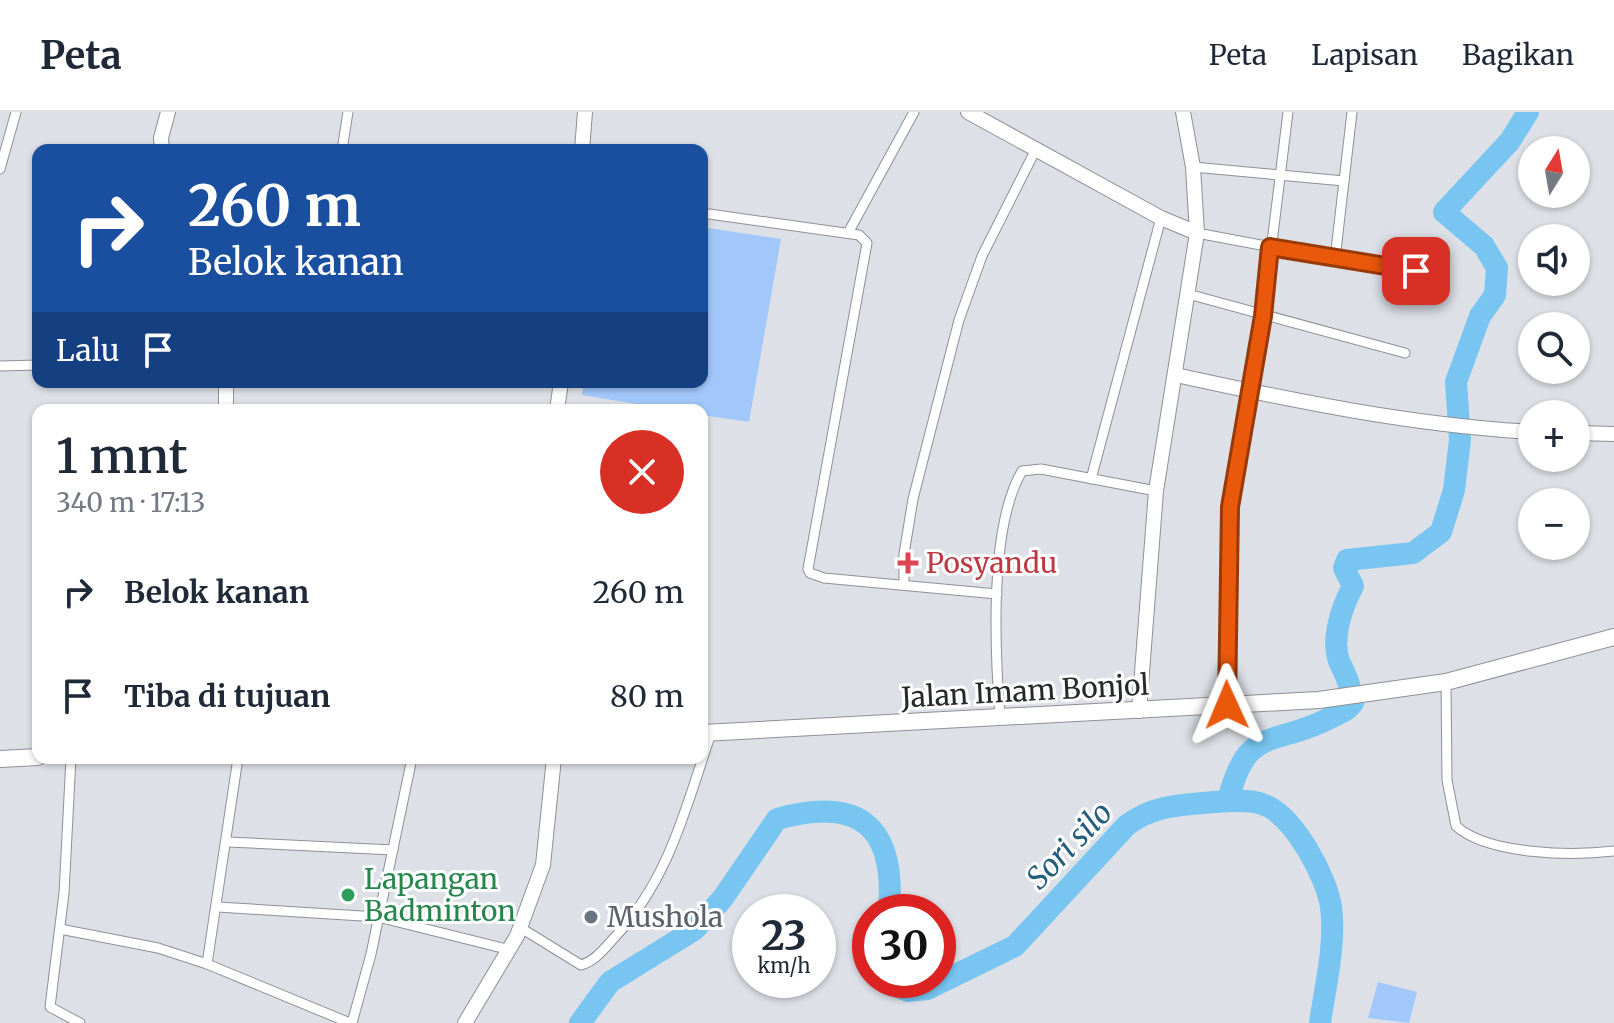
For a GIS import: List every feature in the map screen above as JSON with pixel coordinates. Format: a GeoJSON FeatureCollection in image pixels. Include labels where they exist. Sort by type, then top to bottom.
{"type":"FeatureCollection","features":[{"type":"Feature","properties":{"kind":"highway","name":"Jalan Imam Bonjol"},"geometry":{"type":"LineString","coordinates":[[708,733],[1319,700],[1446,682],[1614,637]]}},
{"type":"Feature","properties":{"kind":"highway"},"geometry":{"type":"LineString","coordinates":[[0,759],[32,757]]}},
{"type":"Feature","properties":{"kind":"main road"},"geometry":{"type":"LineString","coordinates":[[162,144],[168,112]]}},
{"type":"Feature","properties":{"kind":"main road"},"geometry":{"type":"LineString","coordinates":[[582,144],[585,112]]}},
{"type":"Feature","properties":{"kind":"main road"},"geometry":{"type":"LineString","coordinates":[[968,112],[1161,218],[1197,233]]}},
{"type":"Feature","properties":{"kind":"main road"},"geometry":{"type":"LineString","coordinates":[[1139,711],[1156,491],[1197,233],[1193,167],[1183,112]]}},
{"type":"Feature","properties":{"kind":"main road"},"geometry":{"type":"LineString","coordinates":[[1176,375],[1249,392],[1448,426],[1518,431]]}},
{"type":"Feature","properties":{"kind":"main road"},"geometry":{"type":"LineString","coordinates":[[1590,433],[1614,434]]}},
{"type":"Feature","properties":{"kind":"main road"},"geometry":{"type":"LineString","coordinates":[[465,1023],[521,928],[543,865],[553,764]]}},
{"type":"Feature","properties":{"kind":"street"},"geometry":{"type":"LineString","coordinates":[[0,169],[16,112]]}},
{"type":"Feature","properties":{"kind":"street"},"geometry":{"type":"LineString","coordinates":[[343,144],[348,112]]}},
{"type":"Feature","properties":{"kind":"street"},"geometry":{"type":"LineString","coordinates":[[848,233],[914,112]]}},
{"type":"Feature","properties":{"kind":"street"},"geometry":{"type":"LineString","coordinates":[[1227,705],[1230,507],[1263,316],[1288,112]]}},
{"type":"Feature","properties":{"kind":"street"},"geometry":{"type":"LineString","coordinates":[[1335,259],[1352,112]]}},
{"type":"Feature","properties":{"kind":"street"},"geometry":{"type":"LineString","coordinates":[[904,584],[904,554],[913,499],[966,298],[982,256],[1036,149]]}},
{"type":"Feature","properties":{"kind":"street"},"geometry":{"type":"LineString","coordinates":[[1193,167],[1344,181]]}},
{"type":"Feature","properties":{"kind":"street"},"geometry":{"type":"LineString","coordinates":[[708,214],[848,233],[864,238],[867,249],[808,569],[824,578],[997,594]]}},
{"type":"Feature","properties":{"kind":"street"},"geometry":{"type":"LineString","coordinates":[[1091,479],[1161,218]]}},
{"type":"Feature","properties":{"kind":"street"},"geometry":{"type":"LineString","coordinates":[[1197,233],[1416,271]]}},
{"type":"Feature","properties":{"kind":"street"},"geometry":{"type":"LineString","coordinates":[[1188,294],[1405,353]]}},
{"type":"Feature","properties":{"kind":"street"},"geometry":{"type":"LineString","coordinates":[[0,366],[32,365]]}},
{"type":"Feature","properties":{"kind":"street"},"geometry":{"type":"LineString","coordinates":[[1000,717],[997,594],[1010,497],[1022,471],[1041,469],[1156,491]]}},
{"type":"Feature","properties":{"kind":"street"},"geometry":{"type":"LineString","coordinates":[[1446,682],[1447,780],[1456,826],[1472,837],[1514,848],[1568,854],[1614,851]]}},
{"type":"Feature","properties":{"kind":"street"},"geometry":{"type":"LineString","coordinates":[[71,764],[60,929],[50,1008],[80,1023]]}},
{"type":"Feature","properties":{"kind":"street"},"geometry":{"type":"LineString","coordinates":[[207,964],[228,842],[237,764]]}},
{"type":"Feature","properties":{"kind":"street"},"geometry":{"type":"LineString","coordinates":[[60,929],[158,948],[207,964],[351,1023],[378,917],[411,764]]}},
{"type":"Feature","properties":{"kind":"street"},"geometry":{"type":"LineString","coordinates":[[521,928],[581,965],[593,960],[637,914],[667,864],[697,764]]}},
{"type":"Feature","properties":{"kind":"street"},"geometry":{"type":"LineString","coordinates":[[228,842],[393,850]]}},
{"type":"Feature","properties":{"kind":"street"},"geometry":{"type":"LineString","coordinates":[[218,907],[378,917],[510,950]]}},
{"type":"Feature","properties":{"kind":"shaded area"},"geometry":{"type":"Polygon","coordinates":[[[708,228],[781,239],[749,422],[708,416],[708,404],[637,404],[582,395],[583,388],[708,388],[708,228]]]}},
{"type":"Feature","properties":{"kind":"shaded area"},"geometry":{"type":"Polygon","coordinates":[[[1378,982],[1417,992],[1409,1023],[1368,1018],[1378,982]]]}},
{"type":"Feature","properties":{"kind":"waterway"},"geometry":{"type":"LineString","coordinates":[[1228,801],[1244,759],[1254,748],[1343,712],[1353,703],[1336,643],[1342,613],[1353,586],[1344,568],[1347,560],[1413,553],[1441,532],[1454,490],[1460,440],[1456,382],[1480,316],[1495,295],[1497,268],[1484,246],[1444,212],[1510,141],[1528,112]]}},
{"type":"Feature","properties":{"kind":"waterway","name":"Sori silo"},"geometry":{"type":"LineString","coordinates":[[956,975],[1015,946],[1127,825],[1137,818],[1179,805],[1251,801],[1274,810],[1296,833],[1316,864],[1328,895],[1332,936],[1320,1023]]}},
{"type":"Feature","properties":{"kind":"waterway","name":"Sori silo"},"geometry":{"type":"LineString","coordinates":[[580,1023],[610,982],[694,930],[723,898],[777,819],[830,812],[851,816],[867,825],[879,839],[886,858],[890,894]]}},
{"type":"Feature","properties":{"kind":"place","name":"Posyandu"},"geometry":{"type":"Point","coordinates":[908,563]}},
{"type":"Feature","properties":{"kind":"place","name":"Lapangan Badminton"},"geometry":{"type":"Point","coordinates":[348,895]}},
{"type":"Feature","properties":{"kind":"place","name":"Mushola"},"geometry":{"type":"Point","coordinates":[591,917]}},
{"type":"Feature","properties":{"kind":"route"},"geometry":{"type":"LineString","coordinates":[[1227,705],[1226,559],[1232,482],[1263,316],[1270,247],[1416,271]]}}]}
